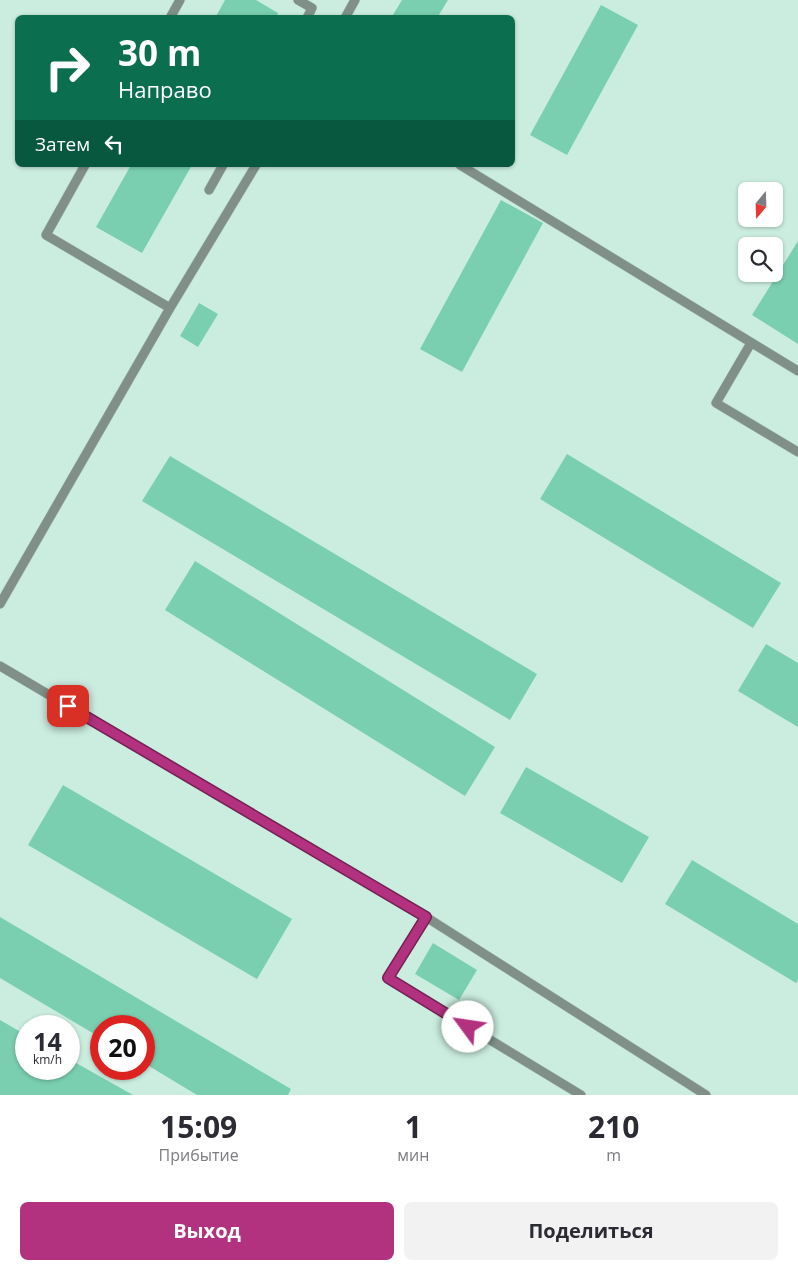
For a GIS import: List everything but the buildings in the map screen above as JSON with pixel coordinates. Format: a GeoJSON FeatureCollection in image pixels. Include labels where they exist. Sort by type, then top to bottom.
{"type":"FeatureCollection","features":[{"type":"Feature","properties":{"kind":"lane"},"geometry":{"type":"LineString","coordinates":[[172,15],[180,0]]}},
{"type":"Feature","properties":{"kind":"lane"},"geometry":{"type":"LineString","coordinates":[[298,0],[312,8],[308,15]]}},
{"type":"Feature","properties":{"kind":"lane"},"geometry":{"type":"LineString","coordinates":[[347,15],[355,0]]}},
{"type":"Feature","properties":{"kind":"lane"},"geometry":{"type":"LineString","coordinates":[[85,167],[46,234],[170,308]]}},
{"type":"Feature","properties":{"kind":"lane"},"geometry":{"type":"LineString","coordinates":[[209,190],[222,167]]}},
{"type":"Feature","properties":{"kind":"lane"},"geometry":{"type":"LineString","coordinates":[[0,604],[170,308],[255,167]]}},
{"type":"Feature","properties":{"kind":"lane"},"geometry":{"type":"LineString","coordinates":[[463,167],[798,372]]}},
{"type":"Feature","properties":{"kind":"lane"},"geometry":{"type":"LineString","coordinates":[[751,343],[716,403],[798,452]]}},
{"type":"Feature","properties":{"kind":"lane"},"geometry":{"type":"LineString","coordinates":[[0,666],[426,917],[706,1095]]}},
{"type":"Feature","properties":{"kind":"lane"},"geometry":{"type":"LineString","coordinates":[[426,917],[388,978],[580,1095]]}},
{"type":"Feature","properties":{"kind":"route"},"geometry":{"type":"LineString","coordinates":[[68,706],[426,917],[388,978],[468,1027]]}}]}
